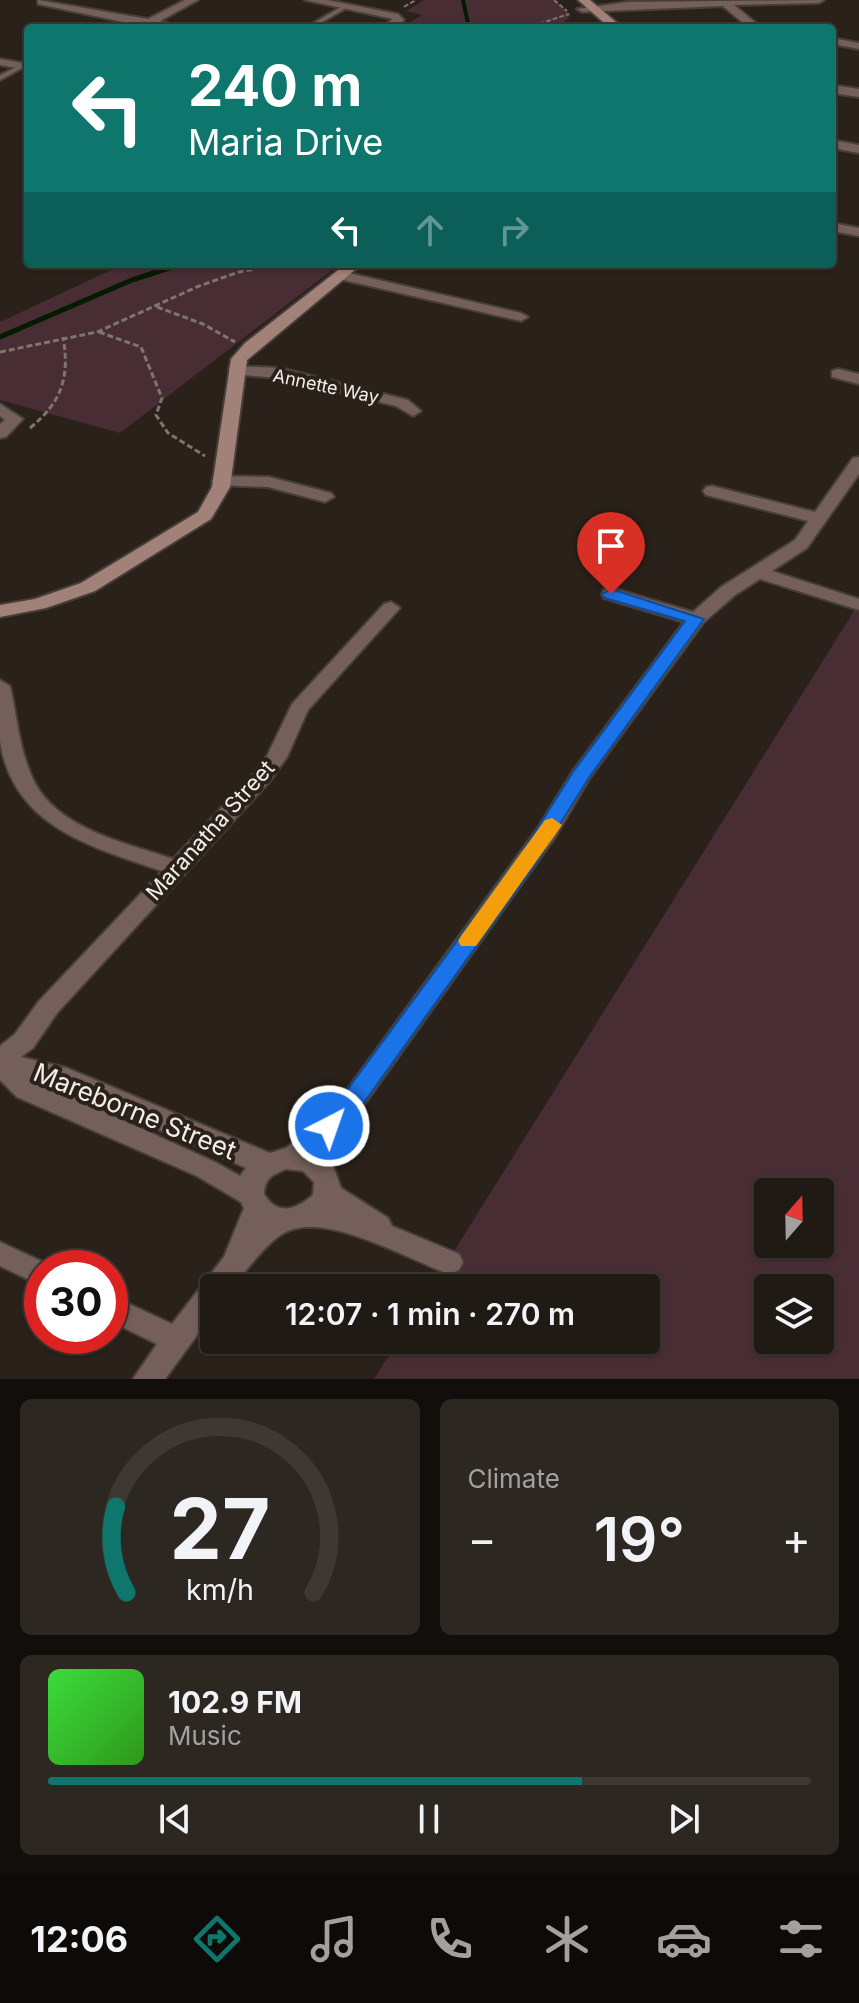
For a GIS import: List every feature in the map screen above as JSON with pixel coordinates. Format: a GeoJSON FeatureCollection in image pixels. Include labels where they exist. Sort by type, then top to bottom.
{"type":"FeatureCollection","features":[{"type":"Feature","properties":{"kind":"street"},"geometry":{"type":"LineString","coordinates":[[146,24],[193,0]]}},
{"type":"Feature","properties":{"kind":"street"},"geometry":{"type":"LineString","coordinates":[[310,0],[345,4],[398,17],[399,20],[393,24]]}},
{"type":"Feature","properties":{"kind":"street"},"geometry":{"type":"LineString","coordinates":[[571,0],[600,24]]}},
{"type":"Feature","properties":{"kind":"street"},"geometry":{"type":"LineString","coordinates":[[582,8],[819,0]]}},
{"type":"Feature","properties":{"kind":"street"},"geometry":{"type":"LineString","coordinates":[[42,2],[140,24]]}},
{"type":"Feature","properties":{"kind":"street"},"geometry":{"type":"LineString","coordinates":[[727,4],[750,24]]}},
{"type":"Feature","properties":{"kind":"street"},"geometry":{"type":"LineString","coordinates":[[582,8],[610,24]]}},
{"type":"Feature","properties":{"kind":"street"},"geometry":{"type":"LineString","coordinates":[[836,42],[859,46]]}},
{"type":"Feature","properties":{"kind":"street"},"geometry":{"type":"LineString","coordinates":[[0,50],[24,62]]}},
{"type":"Feature","properties":{"kind":"street"},"geometry":{"type":"LineString","coordinates":[[0,62],[24,63]]}},
{"type":"Feature","properties":{"kind":"street"},"geometry":{"type":"LineString","coordinates":[[836,90],[859,93]]}},
{"type":"Feature","properties":{"kind":"street"},"geometry":{"type":"LineString","coordinates":[[836,145],[859,149]]}},
{"type":"Feature","properties":{"kind":"street"},"geometry":{"type":"LineString","coordinates":[[836,215],[859,219]]}},
{"type":"Feature","properties":{"kind":"street"},"geometry":{"type":"LineString","coordinates":[[836,228],[859,232]]}},
{"type":"Feature","properties":{"kind":"street"},"geometry":{"type":"LineString","coordinates":[[0,611],[69,595],[140,557],[205,515],[218,496],[235,371],[250,346],[350,268]]}},
{"type":"Feature","properties":{"kind":"street"},"geometry":{"type":"LineString","coordinates":[[340,275],[521,317]]}},
{"type":"Feature","properties":{"kind":"street","name":"Annette Way"},"geometry":{"type":"LineString","coordinates":[[235,371],[292,376],[402,403],[413,411]]}},
{"type":"Feature","properties":{"kind":"street"},"geometry":{"type":"LineString","coordinates":[[838,374],[859,379]]}},
{"type":"Feature","properties":{"kind":"street"},"geometry":{"type":"LineString","coordinates":[[0,409],[15,417],[5,429]]}},
{"type":"Feature","properties":{"kind":"street"},"geometry":{"type":"LineString","coordinates":[[320,1204],[326,1174],[319,1167],[342,1115],[547,832],[580,776],[696,619],[728,591],[761,573],[801,544],[859,462]]}},
{"type":"Feature","properties":{"kind":"street"},"geometry":{"type":"LineString","coordinates":[[221,481],[269,482],[325,497]]}},
{"type":"Feature","properties":{"kind":"street"},"geometry":{"type":"LineString","coordinates":[[712,491],[820,519]]}},
{"type":"Feature","properties":{"kind":"street"},"geometry":{"type":"LineString","coordinates":[[761,573],[857,605]]}},
{"type":"Feature","properties":{"kind":"street"},"geometry":{"type":"LineString","coordinates":[[611,594],[696,619]]}},
{"type":"Feature","properties":{"kind":"street","name":"Maranatha Street"},"geometry":{"type":"LineString","coordinates":[[0,1060],[24,1041],[48,1007],[263,776],[277,757],[291,721],[309,696],[391,608]]}},
{"type":"Feature","properties":{"kind":"street"},"geometry":{"type":"LineString","coordinates":[[0,686],[20,772],[27,788],[49,813],[85,834],[177,868]]}},
{"type":"Feature","properties":{"kind":"street","name":"Mareborne Street"},"geometry":{"type":"LineString","coordinates":[[0,1060],[58,1075],[249,1158],[319,1167]]}},
{"type":"Feature","properties":{"kind":"street","name":"Mareborne Street"},"geometry":{"type":"LineString","coordinates":[[0,1060],[26,1090],[206,1169],[262,1208]]}},
{"type":"Feature","properties":{"kind":"street"},"geometry":{"type":"LineString","coordinates":[[225,1274],[262,1208],[254,1176],[342,1115]]}},
{"type":"Feature","properties":{"kind":"street"},"geometry":{"type":"LineString","coordinates":[[262,1208],[320,1204],[449,1262]]}},
{"type":"Feature","properties":{"kind":"street"},"geometry":{"type":"LineString","coordinates":[[0,1253],[24,1265]]}},
{"type":"Feature","properties":{"kind":"street"},"geometry":{"type":"LineString","coordinates":[[148,1379],[200,1310]]}},
{"type":"Feature","properties":{"kind":"street"},"geometry":{"type":"LineString","coordinates":[[128,1316],[177,1340]]}},
{"type":"Feature","properties":{"kind":"lane"},"geometry":{"type":"LineString","coordinates":[[314,24],[345,4]]}},
{"type":"Feature","properties":{"kind":"lane"},"geometry":{"type":"LineString","coordinates":[[0,78],[24,64]]}},
{"type":"Feature","properties":{"kind":"path"},"geometry":{"type":"LineString","coordinates":[[533,24],[582,8]]}},
{"type":"Feature","properties":{"kind":"path"},"geometry":{"type":"LineString","coordinates":[[0,352],[97,332],[239,272],[260,268]]}},
{"type":"Feature","properties":{"kind":"path"},"geometry":{"type":"LineString","coordinates":[[157,307],[250,346]]}},
{"type":"Feature","properties":{"kind":"path"},"geometry":{"type":"LineString","coordinates":[[97,332],[141,347],[162,398],[156,415],[168,433],[206,457],[225,457]]}},
{"type":"Feature","properties":{"kind":"path"},"geometry":{"type":"LineString","coordinates":[[5,429],[26,431],[54,410],[65,385],[63,337]]}},
{"type":"Feature","properties":{"kind":"shaded area"},"geometry":{"type":"Polygon","coordinates":[[[424,0],[553,0],[571,15],[562,24],[407,24],[422,15],[406,11],[424,0]]]}},
{"type":"Feature","properties":{"kind":"shaded area"},"geometry":{"type":"Polygon","coordinates":[[[115,268],[335,268],[120,433],[0,400],[0,322],[115,268]]]}},
{"type":"Feature","properties":{"kind":"shaded area"},"geometry":{"type":"Polygon","coordinates":[[[859,603],[859,1379],[374,1379],[390,1354],[660,1354],[660,1274],[440,1274],[859,603]]]}},
{"type":"Feature","properties":{"kind":"waterway"},"geometry":{"type":"LineString","coordinates":[[463,0],[468,24]]}},
{"type":"Feature","properties":{"kind":"waterway"},"geometry":{"type":"LineString","coordinates":[[0,337],[132,280],[169,268]]}},
{"type":"Feature","properties":{"kind":"slow traffic"},"geometry":{"type":"LineString","coordinates":[[468,941],[552,825]]}},
{"type":"Feature","properties":{"kind":"route"},"geometry":{"type":"LineString","coordinates":[[329,1126],[342,1115],[529,858],[580,776],[696,619],[611,594]]}}]}
